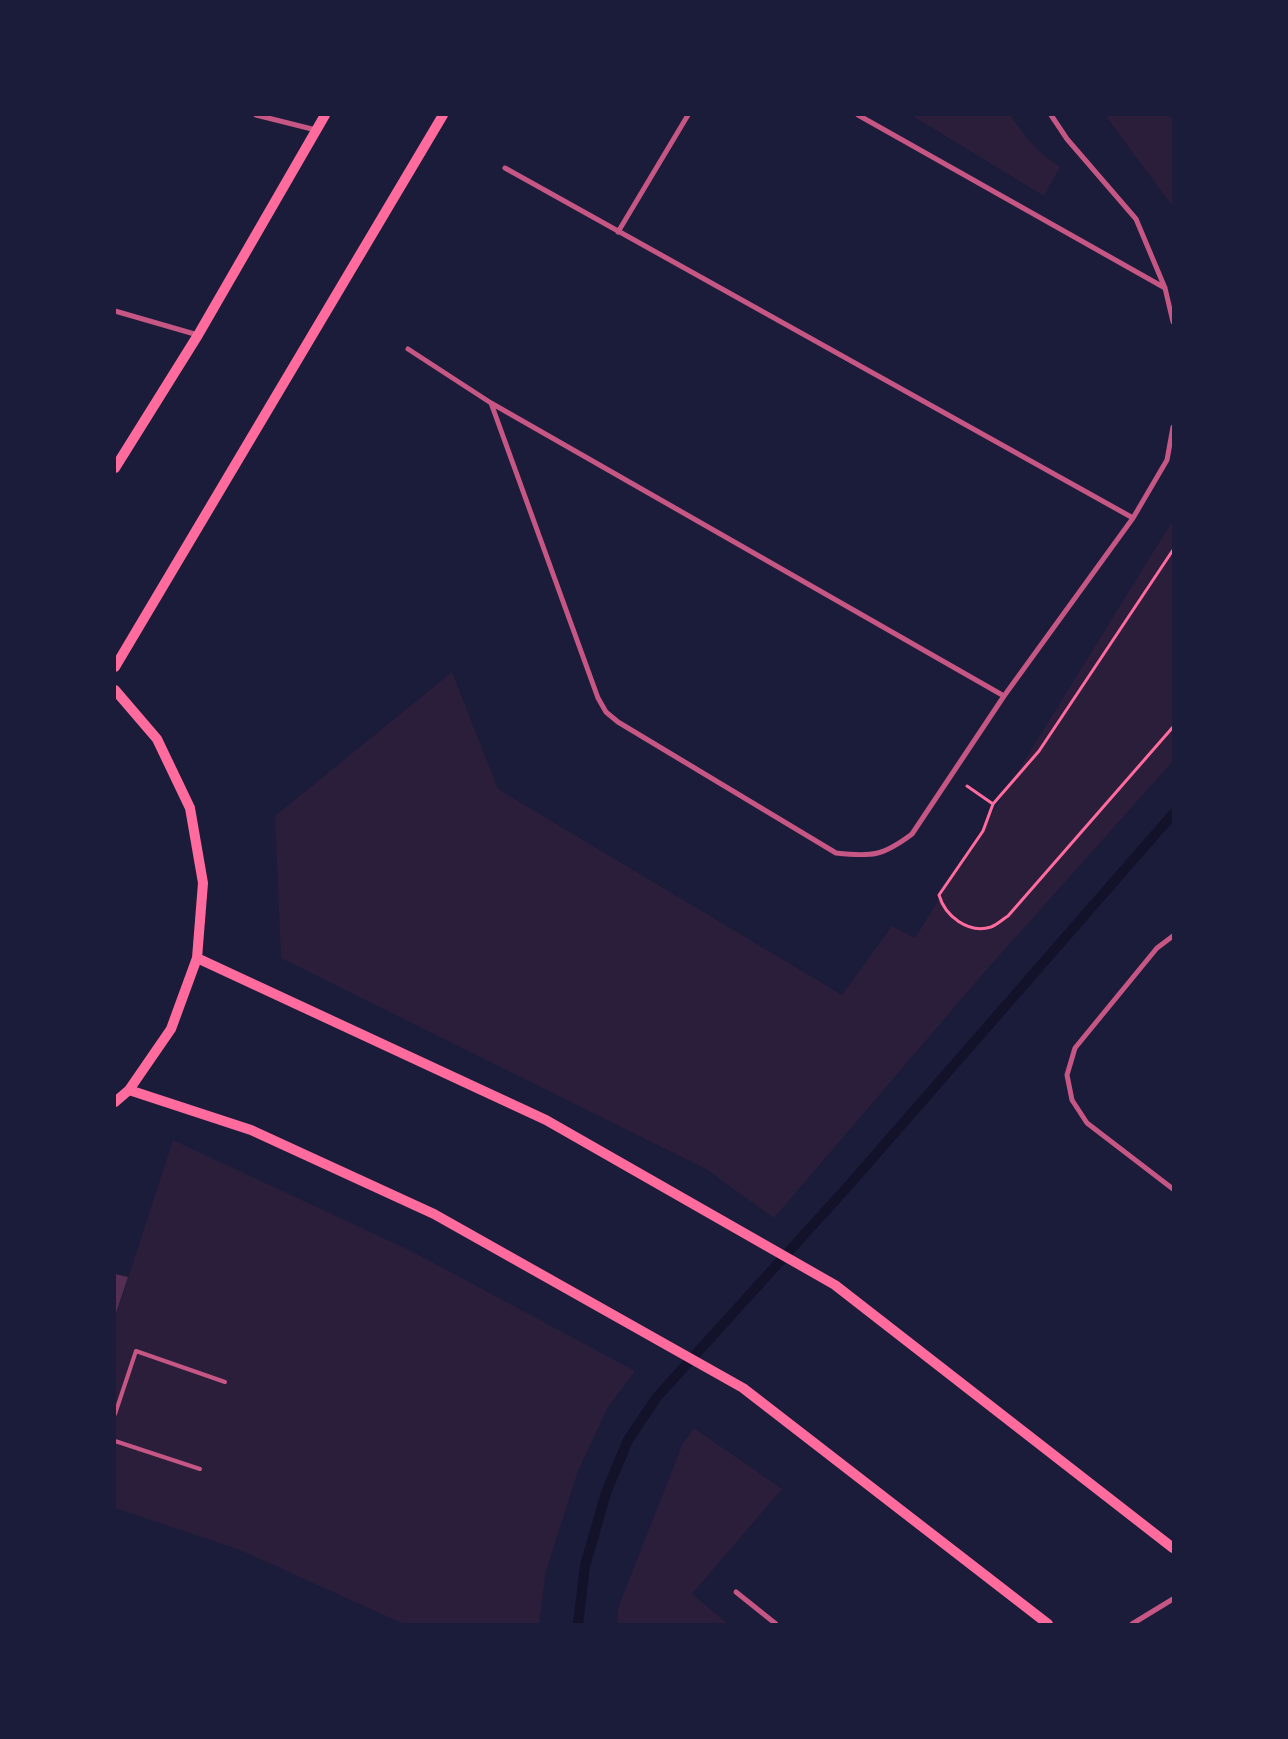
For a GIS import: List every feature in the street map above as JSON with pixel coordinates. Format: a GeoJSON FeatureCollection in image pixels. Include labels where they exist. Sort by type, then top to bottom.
{"type":"FeatureCollection","features":[{"type":"Feature","properties":{"kind":"main road"},"geometry":{"type":"LineString","coordinates":[[115,468],[198,335],[325,115]]}},
{"type":"Feature","properties":{"kind":"main road"},"geometry":{"type":"LineString","coordinates":[[115,667],[443,115]]}},
{"type":"Feature","properties":{"kind":"main road"},"geometry":{"type":"LineString","coordinates":[[115,690],[157,738],[190,808],[204,882],[197,958],[171,1029],[129,1090],[115,1102]]}},
{"type":"Feature","properties":{"kind":"main road"},"geometry":{"type":"LineString","coordinates":[[197,958],[546,1120],[834,1285],[1173,1548]]}},
{"type":"Feature","properties":{"kind":"main road"},"geometry":{"type":"LineString","coordinates":[[129,1090],[251,1130],[434,1214],[644,1334],[743,1388],[1048,1624]]}},
{"type":"Feature","properties":{"kind":"street"},"geometry":{"type":"LineString","coordinates":[[256,115],[316,130]]}},
{"type":"Feature","properties":{"kind":"street"},"geometry":{"type":"LineString","coordinates":[[618,232],[688,115]]}},
{"type":"Feature","properties":{"kind":"street"},"geometry":{"type":"LineString","coordinates":[[858,115],[1165,288]]}},
{"type":"Feature","properties":{"kind":"street"},"geometry":{"type":"LineString","coordinates":[[1051,115],[1067,140],[1136,219],[1165,288],[1173,322]]}},
{"type":"Feature","properties":{"kind":"street"},"geometry":{"type":"LineString","coordinates":[[506,168],[1134,518]]}},
{"type":"Feature","properties":{"kind":"street"},"geometry":{"type":"LineString","coordinates":[[115,311],[198,335]]}},
{"type":"Feature","properties":{"kind":"street"},"geometry":{"type":"LineString","coordinates":[[408,349],[491,403],[1004,696]]}},
{"type":"Feature","properties":{"kind":"street"},"geometry":{"type":"LineString","coordinates":[[491,403],[598,698],[606,712],[618,722],[836,853],[866,856],[892,849],[912,834],[1004,696],[1134,518],[1167,460],[1173,427]]}},
{"type":"Feature","properties":{"kind":"street"},"geometry":{"type":"LineString","coordinates":[[1173,936],[1157,948],[1075,1048],[1067,1075],[1072,1100],[1087,1123],[1173,1189]]}},
{"type":"Feature","properties":{"kind":"street"},"geometry":{"type":"LineString","coordinates":[[736,1592],[776,1624]]}},
{"type":"Feature","properties":{"kind":"street"},"geometry":{"type":"LineString","coordinates":[[1132,1624],[1173,1599]]}},
{"type":"Feature","properties":{"kind":"lane"},"geometry":{"type":"LineString","coordinates":[[115,1414],[136,1351],[225,1382]]}},
{"type":"Feature","properties":{"kind":"lane"},"geometry":{"type":"LineString","coordinates":[[115,1441],[200,1469]]}},
{"type":"Feature","properties":{"kind":"path"},"geometry":{"type":"LineString","coordinates":[[1173,550],[1039,752],[993,804],[983,831],[939,896],[942,907],[951,917],[967,926],[990,927],[1008,916],[1173,726]]}},
{"type":"Feature","properties":{"kind":"path"},"geometry":{"type":"LineString","coordinates":[[952,776],[993,804]]}},
{"type":"Feature","properties":{"kind":"shaded area"},"geometry":{"type":"Polygon","coordinates":[[[911,115],[1010,115],[1032,144],[1060,167],[1044,196],[911,115]]]}},
{"type":"Feature","properties":{"kind":"shaded area"},"geometry":{"type":"Polygon","coordinates":[[[1105,115],[1166,115],[1173,118],[1173,207],[1105,115]]]}},
{"type":"Feature","properties":{"kind":"shaded area"},"geometry":{"type":"Polygon","coordinates":[[[1173,520],[1173,761],[981,976],[774,1218],[706,1169],[281,958],[275,816],[452,672],[498,789],[842,995],[892,926],[915,938],[1173,520]]]}},
{"type":"Feature","properties":{"kind":"shaded area"},"geometry":{"type":"Polygon","coordinates":[[[173,1140],[413,1252],[635,1371],[608,1407],[578,1471],[546,1571],[539,1624],[404,1624],[240,1550],[115,1508],[115,1318],[173,1140]]]}},
{"type":"Feature","properties":{"kind":"shaded area"},"geometry":{"type":"Polygon","coordinates":[[[694,1428],[782,1489],[692,1594],[728,1624],[617,1624],[618,1608],[683,1443],[694,1428]]]}},
{"type":"Feature","properties":{"kind":"building"},"geometry":{"type":"Polygon","coordinates":[[[115,1274],[128,1277],[115,1316],[115,1274]]]}},
{"type":"Feature","properties":{"kind":"waterway"},"geometry":{"type":"LineString","coordinates":[[578,1624],[585,1566],[606,1493],[628,1440],[657,1397],[850,1184],[1173,814]]}}]}
